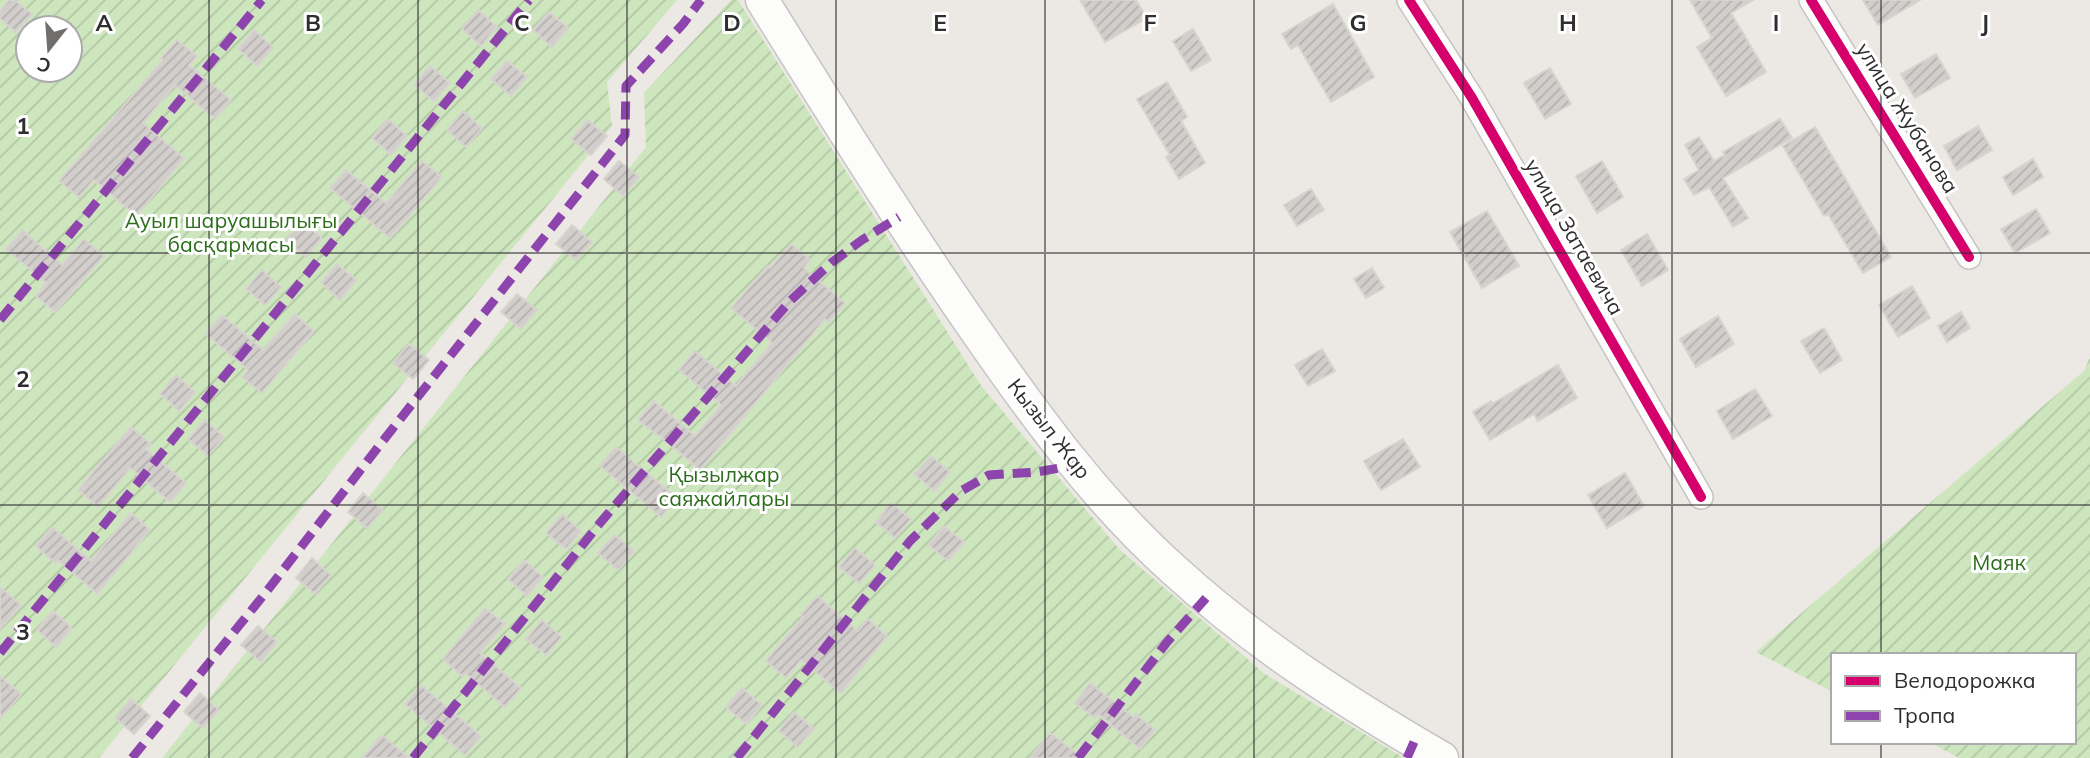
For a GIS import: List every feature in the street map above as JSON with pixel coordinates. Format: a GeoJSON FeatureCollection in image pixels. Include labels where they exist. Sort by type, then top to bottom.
{"type":"FeatureCollection","features":[{"type":"Feature","properties":{"kind":"main road","name":"Кызыл Жар"},"geometry":{"type":"LineString","coordinates":[[762,0],[856,152],[956,303],[1043,424],[1120,516],[1172,569],[1251,635],[1370,716],[1442,758]]}},
{"type":"Feature","properties":{"kind":"street","name":"улица Затаевича"},"geometry":{"type":"LineString","coordinates":[[1409,0],[1472,98],[1701,497]]}},
{"type":"Feature","properties":{"kind":"street","name":"улица Жубанова"},"geometry":{"type":"LineString","coordinates":[[1811,0],[1969,257]]}},
{"type":"Feature","properties":{"kind":"green space","name":"Ауыл шаруашылығы басқармасы"},"geometry":{"type":"Polygon","coordinates":[[[0,0],[677,0],[607,82],[612,126],[99,758],[0,758],[0,0]]]}},
{"type":"Feature","properties":{"kind":"green space","name":"Қызылжар саяжайлары"},"geometry":{"type":"Polygon","coordinates":[[[731,0],[738,0],[982,387],[1120,550],[1265,674],[1404,758],[162,758],[646,147],[644,93],[731,0]]]}},
{"type":"Feature","properties":{"kind":"green space","name":"Маяк"},"geometry":{"type":"Polygon","coordinates":[[[2090,357],[2090,758],[1959,758],[1933,744],[2076,744],[2076,653],[1831,653],[1831,691],[1756,652],[2084,371],[2090,357]]]}},
{"type":"Feature","properties":{"kind":"building"},"geometry":{"type":"Polygon","coordinates":[[[9,0],[15,0],[32,14],[14,14],[14,30],[0,19],[0,11],[9,0]]]}},
{"type":"Feature","properties":{"kind":"building"},"geometry":{"type":"Polygon","coordinates":[[[1080,0],[1136,0],[1147,18],[1105,42],[1080,0]]]}},
{"type":"Feature","properties":{"kind":"building"},"geometry":{"type":"Polygon","coordinates":[[[1690,0],[1753,0],[1731,13],[1766,72],[1726,96],[1697,47],[1712,38],[1690,0]]]}},
{"type":"Feature","properties":{"kind":"building"},"geometry":{"type":"Polygon","coordinates":[[[1863,0],[1920,0],[1878,25],[1863,0]]]}},
{"type":"Feature","properties":{"kind":"building"},"geometry":{"type":"Polygon","coordinates":[[[1333,4],[1374,77],[1331,102],[1298,45],[1291,49],[1282,34],[1333,4]]]}},
{"type":"Feature","properties":{"kind":"building"},"geometry":{"type":"Polygon","coordinates":[[[478,10],[497,27],[481,46],[462,29],[478,10]]]}},
{"type":"Feature","properties":{"kind":"building"},"geometry":{"type":"Polygon","coordinates":[[[549,12],[568,28],[552,47],[533,30],[549,12]]]}},
{"type":"Feature","properties":{"kind":"building"},"geometry":{"type":"Polygon","coordinates":[[[1193,29],[1211,60],[1191,71],[1173,41],[1193,29]]]}},
{"type":"Feature","properties":{"kind":"building"},"geometry":{"type":"Polygon","coordinates":[[[254,30],[273,47],[257,66],[238,49],[254,30]]]}},
{"type":"Feature","properties":{"kind":"building"},"geometry":{"type":"Polygon","coordinates":[[[177,40],[197,56],[189,65],[231,100],[215,119],[175,85],[143,123],[184,158],[136,216],[94,180],[79,197],[59,181],[177,40]]]}},
{"type":"Feature","properties":{"kind":"building"},"geometry":{"type":"Polygon","coordinates":[[[1936,54],[1950,78],[1915,98],[1901,74],[1936,54]]]}},
{"type":"Feature","properties":{"kind":"building"},"geometry":{"type":"Polygon","coordinates":[[[507,61],[527,77],[511,96],[491,79],[507,61]]]}},
{"type":"Feature","properties":{"kind":"building"},"geometry":{"type":"Polygon","coordinates":[[[430,66],[450,83],[434,101],[414,85],[430,66]]]}},
{"type":"Feature","properties":{"kind":"building"},"geometry":{"type":"Polygon","coordinates":[[[1550,68],[1571,104],[1545,119],[1524,83],[1550,68]]]}},
{"type":"Feature","properties":{"kind":"building"},"geometry":{"type":"Polygon","coordinates":[[[1167,82],[1187,117],[1181,121],[1205,163],[1179,179],[1166,157],[1170,155],[1137,99],[1167,82]]]}},
{"type":"Feature","properties":{"kind":"building"},"geometry":{"type":"Polygon","coordinates":[[[463,111],[482,128],[466,147],[447,130],[463,111]]]}},
{"type":"Feature","properties":{"kind":"building"},"geometry":{"type":"Polygon","coordinates":[[[388,119],[407,136],[391,155],[372,138],[388,119]]]}},
{"type":"Feature","properties":{"kind":"building"},"geometry":{"type":"Polygon","coordinates":[[[1780,119],[1792,138],[1723,178],[1748,218],[1733,227],[1709,187],[1694,195],[1684,179],[1699,170],[1685,145],[1699,137],[1714,161],[1725,155],[1723,152],[1780,119]]]}},
{"type":"Feature","properties":{"kind":"building"},"geometry":{"type":"Polygon","coordinates":[[[587,120],[607,136],[591,155],[571,139],[587,120]]]}},
{"type":"Feature","properties":{"kind":"building"},"geometry":{"type":"Polygon","coordinates":[[[1978,126],[1992,150],[1957,170],[1944,146],[1978,126]]]}},
{"type":"Feature","properties":{"kind":"building"},"geometry":{"type":"Polygon","coordinates":[[[1815,127],[1891,257],[1863,273],[1828,214],[1824,216],[1783,146],[1815,127]]]}},
{"type":"Feature","properties":{"kind":"building"},"geometry":{"type":"Polygon","coordinates":[[[2033,159],[2043,177],[2013,195],[2003,177],[2033,159]]]}},
{"type":"Feature","properties":{"kind":"building"},"geometry":{"type":"Polygon","coordinates":[[[422,161],[442,177],[390,238],[330,188],[346,170],[386,203],[422,161]]]}},
{"type":"Feature","properties":{"kind":"building"},"geometry":{"type":"Polygon","coordinates":[[[619,161],[639,177],[623,196],[604,179],[619,161]]]}},
{"type":"Feature","properties":{"kind":"building"},"geometry":{"type":"Polygon","coordinates":[[[1602,161],[1623,197],[1597,213],[1576,176],[1602,161]]]}},
{"type":"Feature","properties":{"kind":"building"},"geometry":{"type":"Polygon","coordinates":[[[1311,189],[1324,210],[1297,226],[1284,205],[1311,189]]]}},
{"type":"Feature","properties":{"kind":"building"},"geometry":{"type":"Polygon","coordinates":[[[2036,209],[2050,233],[2015,253],[2001,229],[2036,209]]]}},
{"type":"Feature","properties":{"kind":"building"},"geometry":{"type":"Polygon","coordinates":[[[1487,211],[1519,266],[1482,288],[1450,232],[1487,211]]]}},
{"type":"Feature","properties":{"kind":"building"},"geometry":{"type":"Polygon","coordinates":[[[302,221],[322,238],[306,257],[286,240],[302,221]]]}},
{"type":"Feature","properties":{"kind":"building"},"geometry":{"type":"Polygon","coordinates":[[[572,225],[592,242],[576,260],[556,244],[572,225]]]}},
{"type":"Feature","properties":{"kind":"building"},"geometry":{"type":"Polygon","coordinates":[[[22,230],[62,265],[84,239],[104,256],[55,312],[36,296],[46,283],[6,249],[22,230]]]}},
{"type":"Feature","properties":{"kind":"building"},"geometry":{"type":"Polygon","coordinates":[[[1647,234],[1668,270],[1642,286],[1621,250],[1647,234]]]}},
{"type":"Feature","properties":{"kind":"building"},"geometry":{"type":"Polygon","coordinates":[[[791,244],[810,260],[804,268],[845,303],[829,322],[825,319],[700,470],[638,420],[654,401],[695,436],[721,405],[679,370],[695,351],[736,386],[772,343],[731,308],[791,244]]]}},
{"type":"Feature","properties":{"kind":"building"},"geometry":{"type":"Polygon","coordinates":[[[337,264],[356,280],[340,300],[321,283],[337,264]]]}},
{"type":"Feature","properties":{"kind":"building"},"geometry":{"type":"Polygon","coordinates":[[[1372,268],[1384,288],[1366,298],[1354,279],[1372,268]]]}},
{"type":"Feature","properties":{"kind":"building"},"geometry":{"type":"Polygon","coordinates":[[[262,270],[281,287],[265,305],[246,289],[262,270]]]}},
{"type":"Feature","properties":{"kind":"building"},"geometry":{"type":"Polygon","coordinates":[[[1912,286],[1930,318],[1898,337],[1879,305],[1912,286]]]}},
{"type":"Feature","properties":{"kind":"building"},"geometry":{"type":"Polygon","coordinates":[[[517,294],[537,310],[521,329],[501,312],[517,294]]]}},
{"type":"Feature","properties":{"kind":"building"},"geometry":{"type":"Polygon","coordinates":[[[1961,312],[1970,328],[1947,342],[1938,326],[1961,312]]]}},
{"type":"Feature","properties":{"kind":"building"},"geometry":{"type":"Polygon","coordinates":[[[295,314],[314,331],[262,393],[242,377],[248,370],[206,334],[222,315],[263,350],[295,314]]]}},
{"type":"Feature","properties":{"kind":"building"},"geometry":{"type":"Polygon","coordinates":[[[1718,316],[1734,344],[1696,367],[1680,339],[1718,316]]]}},
{"type":"Feature","properties":{"kind":"building"},"geometry":{"type":"Polygon","coordinates":[[[1824,328],[1842,360],[1820,373],[1801,341],[1824,328]]]}},
{"type":"Feature","properties":{"kind":"building"},"geometry":{"type":"Polygon","coordinates":[[[409,344],[429,360],[413,379],[393,363],[409,344]]]}},
{"type":"Feature","properties":{"kind":"building"},"geometry":{"type":"Polygon","coordinates":[[[1322,349],[1335,371],[1308,386],[1295,365],[1322,349]]]}},
{"type":"Feature","properties":{"kind":"building"},"geometry":{"type":"Polygon","coordinates":[[[1558,365],[1577,398],[1538,421],[1534,414],[1490,440],[1473,412],[1491,401],[1492,404],[1558,365]]]}},
{"type":"Feature","properties":{"kind":"building"},"geometry":{"type":"Polygon","coordinates":[[[176,375],[195,392],[179,411],[160,394],[176,375]]]}},
{"type":"Feature","properties":{"kind":"building"},"geometry":{"type":"Polygon","coordinates":[[[1755,389],[1772,416],[1733,439],[1717,411],[1755,389]]]}},
{"type":"Feature","properties":{"kind":"building"},"geometry":{"type":"Polygon","coordinates":[[[205,420],[224,437],[208,456],[188,439],[205,420]]]}},
{"type":"Feature","properties":{"kind":"building"},"geometry":{"type":"Polygon","coordinates":[[[131,427],[151,444],[146,449],[186,483],[170,502],[130,468],[98,507],[78,490],[131,427]]]}},
{"type":"Feature","properties":{"kind":"building"},"geometry":{"type":"Polygon","coordinates":[[[1403,439],[1420,467],[1381,490],[1364,461],[1403,439]]]}},
{"type":"Feature","properties":{"kind":"building"},"geometry":{"type":"Polygon","coordinates":[[[616,447],[677,498],[661,517],[600,466],[616,447]]]}},
{"type":"Feature","properties":{"kind":"building"},"geometry":{"type":"Polygon","coordinates":[[[931,456],[950,472],[934,491],[914,474],[931,456]]]}},
{"type":"Feature","properties":{"kind":"building"},"geometry":{"type":"Polygon","coordinates":[[[1625,473],[1644,506],[1607,528],[1588,495],[1625,473]]]}},
{"type":"Feature","properties":{"kind":"building"},"geometry":{"type":"Polygon","coordinates":[[[363,493],[383,510],[367,528],[348,512],[363,493]]]}},
{"type":"Feature","properties":{"kind":"building"},"geometry":{"type":"Polygon","coordinates":[[[891,503],[911,519],[895,538],[876,522],[891,503]]]}},
{"type":"Feature","properties":{"kind":"building"},"geometry":{"type":"Polygon","coordinates":[[[131,513],[150,530],[97,594],[58,560],[55,563],[36,546],[52,527],[91,561],[131,513]]]}},
{"type":"Feature","properties":{"kind":"building"},"geometry":{"type":"Polygon","coordinates":[[[562,514],[581,531],[566,549],[546,533],[562,514]]]}},
{"type":"Feature","properties":{"kind":"building"},"geometry":{"type":"Polygon","coordinates":[[[944,526],[964,542],[948,561],[928,545],[944,526]]]}},
{"type":"Feature","properties":{"kind":"building"},"geometry":{"type":"Polygon","coordinates":[[[614,535],[634,551],[618,570],[598,553],[614,535]]]}},
{"type":"Feature","properties":{"kind":"building"},"geometry":{"type":"Polygon","coordinates":[[[855,548],[875,565],[859,583],[839,567],[855,548]]]}},
{"type":"Feature","properties":{"kind":"building"},"geometry":{"type":"Polygon","coordinates":[[[312,558],[331,575],[315,594],[296,578],[312,558]]]}},
{"type":"Feature","properties":{"kind":"building"},"geometry":{"type":"Polygon","coordinates":[[[524,560],[543,577],[527,596],[508,579],[524,560]]]}},
{"type":"Feature","properties":{"kind":"building"},"geometry":{"type":"Polygon","coordinates":[[[0,587],[21,605],[0,629],[0,587]]]}},
{"type":"Feature","properties":{"kind":"building"},"geometry":{"type":"Polygon","coordinates":[[[817,596],[858,631],[868,619],[887,636],[841,693],[801,660],[786,678],[766,661],[817,596]]]}},
{"type":"Feature","properties":{"kind":"building"},"geometry":{"type":"Polygon","coordinates":[[[485,608],[505,624],[480,653],[521,688],[505,707],[465,673],[462,676],[443,659],[485,608]]]}},
{"type":"Feature","properties":{"kind":"building"},"geometry":{"type":"Polygon","coordinates":[[[53,611],[72,628],[56,647],[37,630],[53,611]]]}},
{"type":"Feature","properties":{"kind":"building"},"geometry":{"type":"Polygon","coordinates":[[[542,620],[562,637],[546,655],[526,639],[542,620]]]}},
{"type":"Feature","properties":{"kind":"building"},"geometry":{"type":"Polygon","coordinates":[[[258,626],[277,642],[261,662],[241,645],[258,626]]]}},
{"type":"Feature","properties":{"kind":"building"},"geometry":{"type":"Polygon","coordinates":[[[0,676],[21,694],[0,719],[0,676]]]}},
{"type":"Feature","properties":{"kind":"building"},"geometry":{"type":"Polygon","coordinates":[[[1090,683],[1133,717],[1136,714],[1155,730],[1140,749],[1098,714],[1095,718],[1075,703],[1090,683]]]}},
{"type":"Feature","properties":{"kind":"building"},"geometry":{"type":"Polygon","coordinates":[[[421,685],[481,736],[465,755],[405,704],[421,685]]]}},
{"type":"Feature","properties":{"kind":"building"},"geometry":{"type":"Polygon","coordinates":[[[742,688],[762,705],[746,724],[726,707],[742,688]]]}},
{"type":"Feature","properties":{"kind":"building"},"geometry":{"type":"Polygon","coordinates":[[[200,693],[219,710],[203,728],[184,712],[200,693]]]}},
{"type":"Feature","properties":{"kind":"building"},"geometry":{"type":"Polygon","coordinates":[[[131,699],[150,716],[134,734],[115,718],[131,699]]]}},
{"type":"Feature","properties":{"kind":"building"},"geometry":{"type":"Polygon","coordinates":[[[794,712],[814,729],[798,747],[779,731],[794,712]]]}},
{"type":"Feature","properties":{"kind":"building"},"geometry":{"type":"Polygon","coordinates":[[[1050,733],[1083,758],[1030,758],[1050,733]]]}},
{"type":"Feature","properties":{"kind":"building"},"geometry":{"type":"Polygon","coordinates":[[[382,735],[409,758],[362,758],[382,735]]]}},
{"type":"Feature","properties":{"kind":"marked path"},"geometry":{"type":"LineString","coordinates":[[0,320],[262,0]]}},
{"type":"Feature","properties":{"kind":"marked path"},"geometry":{"type":"LineString","coordinates":[[0,653],[529,0]]}},
{"type":"Feature","properties":{"kind":"marked path"},"geometry":{"type":"LineString","coordinates":[[132,758],[263,596],[625,135],[626,86],[683,24],[701,0]]}},
{"type":"Feature","properties":{"kind":"marked path"},"geometry":{"type":"LineString","coordinates":[[413,758],[600,523],[790,301],[831,263],[899,217]]}},
{"type":"Feature","properties":{"kind":"marked path"},"geometry":{"type":"LineString","coordinates":[[737,758],[910,541],[961,491],[989,475],[1037,472],[1076,465]]}},
{"type":"Feature","properties":{"kind":"marked path"},"geometry":{"type":"LineString","coordinates":[[1078,758],[1167,642],[1206,598]]}},
{"type":"Feature","properties":{"kind":"marked path"},"geometry":{"type":"LineString","coordinates":[[1407,758],[1414,742]]}},
{"type":"Feature","properties":{"kind":"cycle path"},"geometry":{"type":"LineString","coordinates":[[1409,0],[1472,98],[1701,497]]}},
{"type":"Feature","properties":{"kind":"cycle path"},"geometry":{"type":"LineString","coordinates":[[1811,0],[1969,257]]}}]}
